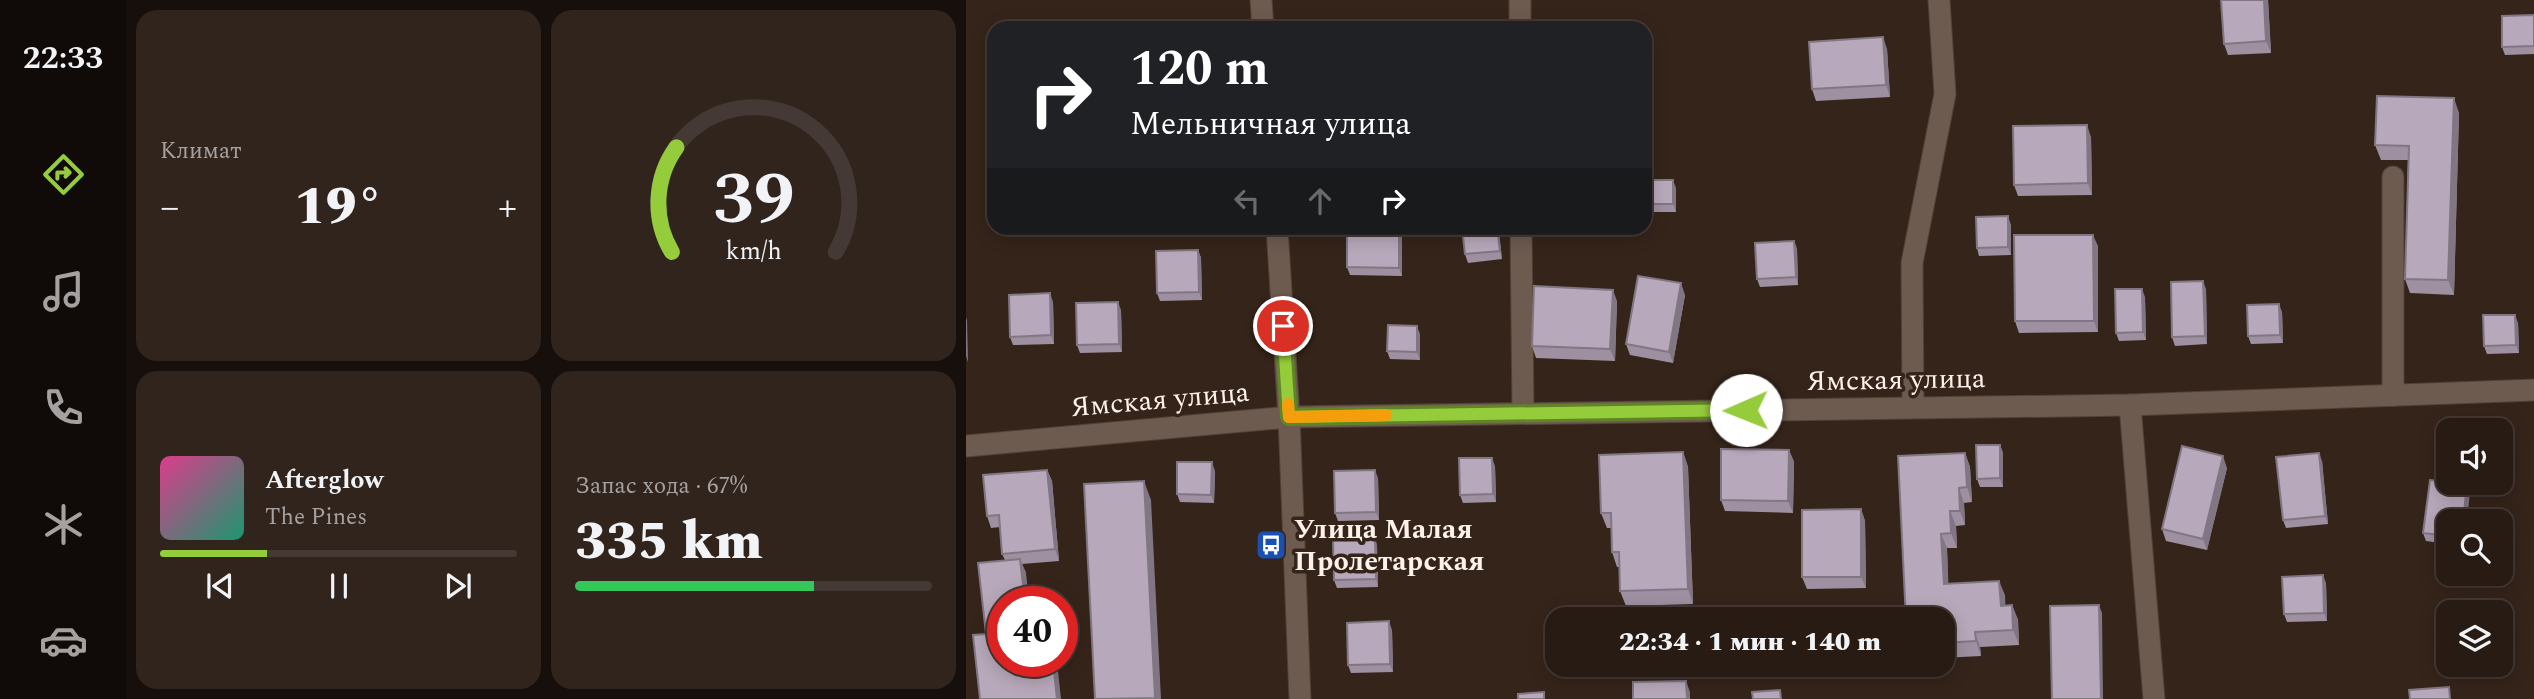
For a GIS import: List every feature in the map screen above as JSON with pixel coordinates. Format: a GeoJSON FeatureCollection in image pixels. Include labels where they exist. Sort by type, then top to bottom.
{"type":"FeatureCollection","features":[{"type":"Feature","properties":{"kind":"street"},"geometry":{"type":"LineString","coordinates":[[1261,0],[1262,21]]}},
{"type":"Feature","properties":{"kind":"street"},"geometry":{"type":"LineString","coordinates":[[1520,0],[1520,21]]}},
{"type":"Feature","properties":{"kind":"street"},"geometry":{"type":"LineString","coordinates":[[1913,407],[1912,263],[1945,94],[1939,0]]}},
{"type":"Feature","properties":{"kind":"street"},"geometry":{"type":"LineString","coordinates":[[2393,177],[2393,396]]}},
{"type":"Feature","properties":{"kind":"street"},"geometry":{"type":"LineString","coordinates":[[1277,235],[1289,417],[1300,699]]}},
{"type":"Feature","properties":{"kind":"street"},"geometry":{"type":"LineString","coordinates":[[1521,235],[1523,414]]}},
{"type":"Feature","properties":{"kind":"street","name":"Ямская улица"},"geometry":{"type":"LineString","coordinates":[[966,446],[1289,417],[2130,405],[2534,390]]}},
{"type":"Feature","properties":{"kind":"street"},"geometry":{"type":"LineString","coordinates":[[2130,405],[2154,699]]}},
{"type":"Feature","properties":{"kind":"building"},"geometry":{"type":"Polygon","coordinates":[[[2221,0],[2264,0],[2266,41],[2224,44],[2221,0]]]}},
{"type":"Feature","properties":{"kind":"building"},"geometry":{"type":"Polygon","coordinates":[[[2534,15],[2534,46],[2502,47],[2502,16],[2534,15]]]}},
{"type":"Feature","properties":{"kind":"building"},"geometry":{"type":"Polygon","coordinates":[[[1883,37],[1886,85],[1812,89],[1809,42],[1883,37]]]}},
{"type":"Feature","properties":{"kind":"building"},"geometry":{"type":"Polygon","coordinates":[[[2377,96],[2454,98],[2448,280],[2405,279],[2409,146],[2375,145],[2377,96]]]}},
{"type":"Feature","properties":{"kind":"building"},"geometry":{"type":"Polygon","coordinates":[[[2087,125],[2088,183],[2014,185],[2013,126],[2087,125]]]}},
{"type":"Feature","properties":{"kind":"building"},"geometry":{"type":"Polygon","coordinates":[[[1652,180],[1673,180],[1673,204],[1652,204],[1652,180]]]}},
{"type":"Feature","properties":{"kind":"building"},"geometry":{"type":"Polygon","coordinates":[[[2008,216],[2008,247],[1977,248],[1976,217],[2008,216]]]}},
{"type":"Feature","properties":{"kind":"building"},"geometry":{"type":"Polygon","coordinates":[[[1347,235],[1399,235],[1399,268],[1347,267],[1347,235]]]}},
{"type":"Feature","properties":{"kind":"building"},"geometry":{"type":"Polygon","coordinates":[[[1463,235],[1498,235],[1500,251],[1465,254],[1463,235]]]}},
{"type":"Feature","properties":{"kind":"building"},"geometry":{"type":"Polygon","coordinates":[[[2014,235],[2093,235],[2094,321],[2015,321],[2014,235]]]}},
{"type":"Feature","properties":{"kind":"building"},"geometry":{"type":"Polygon","coordinates":[[[1794,241],[1796,277],[1757,279],[1755,243],[1794,241]]]}},
{"type":"Feature","properties":{"kind":"building"},"geometry":{"type":"Polygon","coordinates":[[[1198,250],[1199,292],[1157,293],[1156,251],[1198,250]]]}},
{"type":"Feature","properties":{"kind":"building"},"geometry":{"type":"Polygon","coordinates":[[[1638,276],[1681,283],[1669,352],[1626,344],[1638,276]]]}},
{"type":"Feature","properties":{"kind":"building"},"geometry":{"type":"Polygon","coordinates":[[[2203,281],[2205,336],[2172,337],[2171,282],[2203,281]]]}},
{"type":"Feature","properties":{"kind":"building"},"geometry":{"type":"Polygon","coordinates":[[[1534,286],[1613,290],[1610,349],[1532,346],[1534,286]]]}},
{"type":"Feature","properties":{"kind":"building"},"geometry":{"type":"Polygon","coordinates":[[[2115,289],[2142,289],[2143,332],[2116,333],[2115,289]]]}},
{"type":"Feature","properties":{"kind":"building"},"geometry":{"type":"Polygon","coordinates":[[[1050,293],[1051,335],[1010,337],[1009,295],[1050,293]]]}},
{"type":"Feature","properties":{"kind":"building"},"geometry":{"type":"Polygon","coordinates":[[[1118,302],[1119,344],[1077,345],[1076,303],[1118,302]]]}},
{"type":"Feature","properties":{"kind":"building"},"geometry":{"type":"Polygon","coordinates":[[[2279,304],[2280,335],[2248,336],[2247,305],[2279,304]]]}},
{"type":"Feature","properties":{"kind":"building"},"geometry":{"type":"Polygon","coordinates":[[[2483,315],[2515,315],[2516,345],[2484,346],[2483,315]]]}},
{"type":"Feature","properties":{"kind":"building"},"geometry":{"type":"Polygon","coordinates":[[[1388,325],[1417,326],[1417,352],[1387,351],[1388,325]]]}},
{"type":"Feature","properties":{"kind":"building"},"geometry":{"type":"Polygon","coordinates":[[[1976,445],[2000,445],[2000,478],[1977,479],[1976,445]]]}},
{"type":"Feature","properties":{"kind":"building"},"geometry":{"type":"Polygon","coordinates":[[[2182,446],[2223,456],[2203,539],[2162,529],[2182,446]]]}},
{"type":"Feature","properties":{"kind":"building"},"geometry":{"type":"Polygon","coordinates":[[[1721,449],[1789,450],[1788,501],[1721,500],[1721,449]]]}},
{"type":"Feature","properties":{"kind":"building"},"geometry":{"type":"Polygon","coordinates":[[[1683,452],[1688,589],[1620,591],[1619,552],[1612,552],[1611,513],[1601,513],[1599,455],[1683,452]]]}},
{"type":"Feature","properties":{"kind":"building"},"geometry":{"type":"Polygon","coordinates":[[[1965,453],[1967,487],[1959,488],[1960,511],[1950,511],[1951,533],[1941,534],[1944,584],[1999,581],[2001,606],[2012,605],[2013,630],[1975,632],[1976,641],[1955,642],[1955,607],[1905,607],[1898,456],[1965,453]]]}},
{"type":"Feature","properties":{"kind":"building"},"geometry":{"type":"Polygon","coordinates":[[[2319,453],[2325,516],[2283,520],[2276,457],[2319,453]]]}},
{"type":"Feature","properties":{"kind":"building"},"geometry":{"type":"Polygon","coordinates":[[[1459,458],[1492,458],[1493,494],[1460,495],[1459,458]]]}},
{"type":"Feature","properties":{"kind":"building"},"geometry":{"type":"Polygon","coordinates":[[[1177,462],[1212,462],[1211,495],[1177,494],[1177,462]]]}},
{"type":"Feature","properties":{"kind":"building"},"geometry":{"type":"Polygon","coordinates":[[[1047,470],[1055,549],[1002,554],[999,515],[987,516],[983,475],[1047,470]]]}},
{"type":"Feature","properties":{"kind":"building"},"geometry":{"type":"Polygon","coordinates":[[[1375,470],[1376,512],[1335,513],[1334,471],[1375,470]]]}},
{"type":"Feature","properties":{"kind":"building"},"geometry":{"type":"Polygon","coordinates":[[[2430,480],[2436,481],[2436,495],[2466,495],[2464,509],[2436,509],[2436,535],[2423,533],[2430,480]]]}},
{"type":"Feature","properties":{"kind":"building"},"geometry":{"type":"Polygon","coordinates":[[[1144,481],[1155,698],[1095,699],[1084,484],[1144,481]]]}},
{"type":"Feature","properties":{"kind":"building"},"geometry":{"type":"Polygon","coordinates":[[[1861,509],[1861,577],[1802,577],[1802,510],[1861,509]]]}},
{"type":"Feature","properties":{"kind":"building"},"geometry":{"type":"Polygon","coordinates":[[[1375,537],[1376,579],[1334,580],[1333,538],[1375,537]]]}},
{"type":"Feature","properties":{"kind":"building"},"geometry":{"type":"Polygon","coordinates":[[[1020,559],[1023,586],[987,586],[987,677],[1055,677],[1057,699],[980,699],[973,635],[986,634],[978,563],[1020,559]]]}},
{"type":"Feature","properties":{"kind":"building"},"geometry":{"type":"Polygon","coordinates":[[[2323,575],[2324,613],[2284,614],[2282,577],[2323,575]]]}},
{"type":"Feature","properties":{"kind":"building"},"geometry":{"type":"Polygon","coordinates":[[[2099,605],[2101,699],[2052,699],[2050,606],[2099,605]]]}},
{"type":"Feature","properties":{"kind":"building"},"geometry":{"type":"Polygon","coordinates":[[[1389,621],[1390,664],[1348,665],[1347,623],[1389,621]]]}},
{"type":"Feature","properties":{"kind":"building"},"geometry":{"type":"Polygon","coordinates":[[[1686,681],[1687,699],[1633,699],[1633,682],[1686,681]]]}},
{"type":"Feature","properties":{"kind":"building"},"geometry":{"type":"Polygon","coordinates":[[[2449,687],[2450,699],[2410,699],[2409,690],[2449,687]]]}},
{"type":"Feature","properties":{"kind":"building"},"geometry":{"type":"Polygon","coordinates":[[[1780,690],[1781,699],[1753,699],[1752,692],[1780,690]]]}},
{"type":"Feature","properties":{"kind":"building"},"geometry":{"type":"Polygon","coordinates":[[[1544,692],[1544,699],[1518,699],[1518,694],[1544,692]]]}},
{"type":"Feature","properties":{"kind":"slow traffic"},"geometry":{"type":"LineString","coordinates":[[1288,404],[1289,417],[1386,415]]}},
{"type":"Feature","properties":{"kind":"place","name":"Улица Малая Пролетарская"},"geometry":{"type":"Point","coordinates":[1271,545]}},
{"type":"Feature","properties":{"kind":"route"},"geometry":{"type":"LineString","coordinates":[[1283,326],[1289,417],[1746,410]]}}]}
